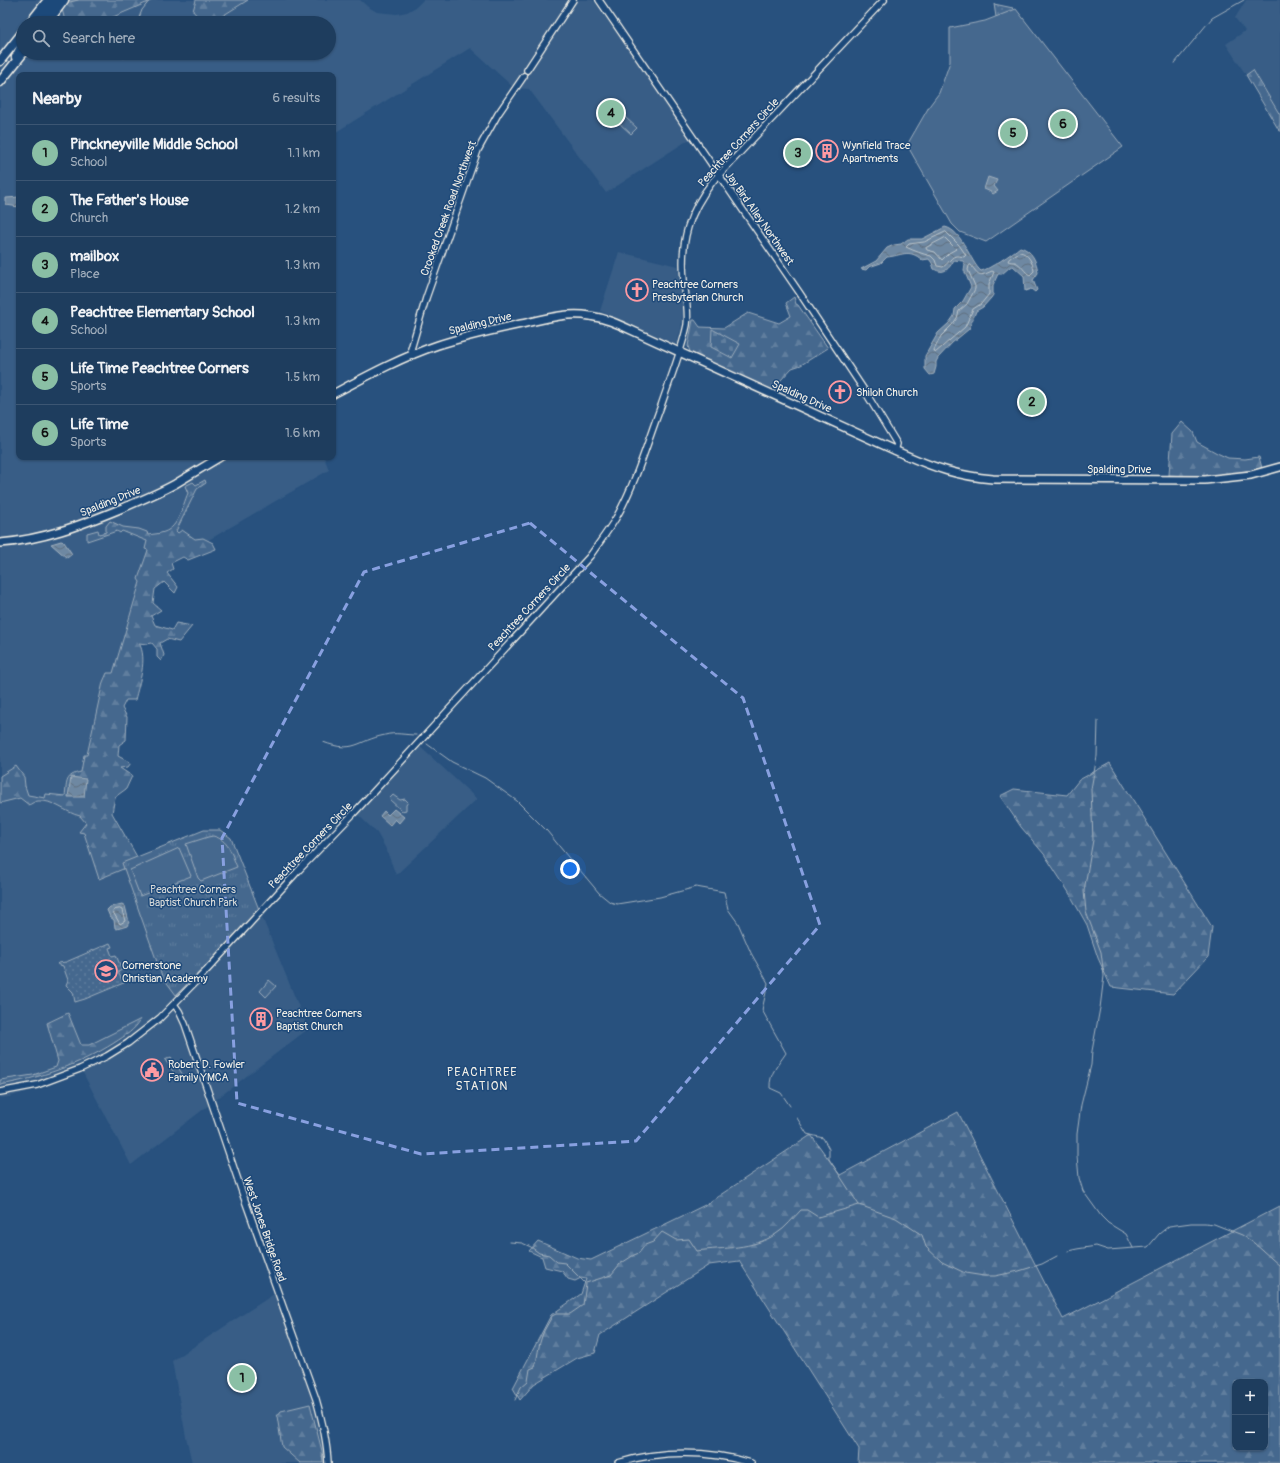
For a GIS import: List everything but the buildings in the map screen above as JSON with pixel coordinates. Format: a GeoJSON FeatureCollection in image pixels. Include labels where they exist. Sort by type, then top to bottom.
{"type":"FeatureCollection","features":[{"type":"Feature","properties":{"kind":"highway"},"geometry":{"type":"LineString","coordinates":[[35,16],[48,0]]}},
{"type":"Feature","properties":{"kind":"highway"},"geometry":{"type":"LineString","coordinates":[[47,16],[56,0]]}},
{"type":"Feature","properties":{"kind":"highway"},"geometry":{"type":"LineString","coordinates":[[47,16],[64,0]]}},
{"type":"Feature","properties":{"kind":"highway"},"geometry":{"type":"LineString","coordinates":[[0,61],[16,41]]}},
{"type":"Feature","properties":{"kind":"highway"},"geometry":{"type":"LineString","coordinates":[[14,63],[16,57]]}},
{"type":"Feature","properties":{"kind":"highway"},"geometry":{"type":"LineString","coordinates":[[0,82],[17,60]]}},
{"type":"Feature","properties":{"kind":"main road","name":"Spalding Drive"},"geometry":{"type":"LineString","coordinates":[[336,393],[413,355],[437,346],[483,332],[547,318],[579,315],[599,318],[612,322],[939,469],[972,477],[993,479],[1193,481],[1251,475],[1280,467]]}},
{"type":"Feature","properties":{"kind":"main road","name":"Spalding Drive"},"geometry":{"type":"LineString","coordinates":[[0,543],[16,542],[50,534],[104,516],[155,494],[215,460]]}},
{"type":"Feature","properties":{"kind":"street"},"geometry":{"type":"LineString","coordinates":[[527,70],[573,0]]}},
{"type":"Feature","properties":{"kind":"street","name":"Jay Bird Alley Northwest"},"geometry":{"type":"LineString","coordinates":[[599,0],[718,175],[800,292],[866,393],[897,444],[895,450]]}},
{"type":"Feature","properties":{"kind":"street","name":"Peachtree Corners Circle"},"geometry":{"type":"LineString","coordinates":[[0,1092],[37,1085],[93,1063],[128,1043],[160,1018],[354,813],[590,556],[616,518],[628,493],[680,353],[687,323],[683,264],[686,234],[692,215],[705,192],[718,175],[884,0]]}},
{"type":"Feature","properties":{"kind":"street","name":"Crooked Creek Road Northwest"},"geometry":{"type":"LineString","coordinates":[[413,355],[411,349],[426,298],[478,150],[498,114],[524,76]]}},
{"type":"Feature","properties":{"kind":"street","name":"West Jones Bridge Road"},"geometry":{"type":"LineString","coordinates":[[174,1004],[185,1024],[242,1192],[316,1399],[327,1445],[328,1463]]}},
{"type":"Feature","properties":{"kind":"street"},"geometry":{"type":"LineString","coordinates":[[618,1463],[640,1457],[674,1454],[701,1454],[751,1463]]}},
{"type":"Feature","properties":{"kind":"highlighted area"},"geometry":{"type":"Polygon","coordinates":[[[530,523],[743,698],[820,925],[636,1141],[421,1154],[237,1103],[222,838],[364,572],[530,523]]]}},
{"type":"Feature","properties":{"kind":"shaded area"},"geometry":{"type":"Polygon","coordinates":[[[0,0],[360,0],[377,12],[397,14],[407,12],[416,7],[423,0],[593,0],[693,137],[606,193],[529,89],[514,88],[470,48],[336,132],[336,72],[16,72],[16,460],[325,460],[329,470],[157,570],[138,628],[99,802],[176,995],[260,912],[308,1029],[131,1165],[82,1071],[50,1085],[9,1097],[0,1098],[0,0]]]}},
{"type":"Feature","properties":{"kind":"shaded area"},"geometry":{"type":"Polygon","coordinates":[[[1246,0],[1280,0],[1280,115],[1253,70],[1246,75],[1226,44],[1245,31],[1235,18],[1246,0]]]}},
{"type":"Feature","properties":{"kind":"shaded area"},"geometry":{"type":"Polygon","coordinates":[[[619,252],[678,266],[683,313],[681,329],[676,345],[600,311],[619,252]]]}},
{"type":"Feature","properties":{"kind":"shaded area"},"geometry":{"type":"Polygon","coordinates":[[[416,743],[477,799],[396,875],[386,849],[377,833],[355,812],[416,743]]]}},
{"type":"Feature","properties":{"kind":"shaded area"},"geometry":{"type":"Polygon","coordinates":[[[277,1292],[316,1399],[328,1463],[192,1463],[172,1361],[277,1292]]]}},
{"type":"Feature","properties":{"kind":"green space"},"geometry":{"type":"Polygon","coordinates":[[[70,0],[153,0],[115,16],[64,16],[62,9],[70,0]]]}},
{"type":"Feature","properties":{"kind":"green space"},"geometry":{"type":"Polygon","coordinates":[[[196,0],[248,0],[222,16],[197,16],[193,11],[196,0]]]}},
{"type":"Feature","properties":{"kind":"green space"},"geometry":{"type":"Polygon","coordinates":[[[994,4],[1013,8],[1015,10],[996,17],[994,4]]]}},
{"type":"Feature","properties":{"kind":"green space"},"geometry":{"type":"Polygon","coordinates":[[[1016,9],[1123,147],[986,242],[960,232],[952,224],[907,145],[930,105],[939,93],[950,62],[950,28],[985,21],[1016,9]]]}},
{"type":"Feature","properties":{"kind":"green space"},"geometry":{"type":"Polygon","coordinates":[[[1253,70],[1280,115],[1280,132],[1246,75],[1253,70]]]}},
{"type":"Feature","properties":{"kind":"green space"},"geometry":{"type":"Polygon","coordinates":[[[625,117],[637,128],[631,134],[619,123],[625,117]]]}},
{"type":"Feature","properties":{"kind":"green space"},"geometry":{"type":"Polygon","coordinates":[[[794,297],[796,304],[828,348],[801,365],[792,368],[780,381],[774,392],[690,352],[688,346],[693,320],[695,320],[700,327],[724,328],[748,313],[779,323],[791,316],[786,303],[794,297]]]}},
{"type":"Feature","properties":{"kind":"green space"},"geometry":{"type":"Polygon","coordinates":[[[712,329],[740,344],[732,358],[711,347],[712,329]]]}},
{"type":"Feature","properties":{"kind":"green space"},"geometry":{"type":"Polygon","coordinates":[[[1182,422],[1193,432],[1197,442],[1228,458],[1245,459],[1259,457],[1262,468],[1216,475],[1169,475],[1172,434],[1182,422]]]}},
{"type":"Feature","properties":{"kind":"green space"},"geometry":{"type":"Polygon","coordinates":[[[205,480],[206,483],[197,489],[176,531],[178,533],[182,530],[195,539],[203,538],[213,543],[216,549],[188,560],[183,557],[171,563],[173,569],[167,573],[178,587],[175,593],[164,582],[155,589],[153,603],[161,610],[151,616],[155,625],[172,630],[176,623],[192,626],[179,642],[167,639],[160,643],[164,655],[161,661],[157,657],[157,649],[152,643],[139,643],[142,649],[143,664],[135,700],[126,700],[122,708],[127,717],[126,740],[119,745],[118,756],[131,763],[128,767],[120,768],[132,776],[126,789],[115,797],[112,813],[140,862],[99,879],[84,833],[79,832],[86,823],[80,816],[54,804],[43,801],[37,801],[29,805],[20,798],[0,803],[0,776],[16,766],[24,777],[28,795],[45,798],[46,794],[65,796],[69,777],[81,772],[84,755],[87,755],[103,682],[107,673],[113,673],[140,582],[138,579],[148,550],[145,549],[147,541],[122,531],[120,533],[117,531],[87,541],[87,533],[98,530],[99,534],[106,532],[106,526],[110,521],[123,527],[139,529],[147,532],[148,535],[164,532],[173,526],[177,521],[188,493],[185,486],[193,482],[196,485],[205,480]]]}},
{"type":"Feature","properties":{"kind":"green space"},"geometry":{"type":"Polygon","coordinates":[[[1110,763],[1212,927],[1208,957],[1173,994],[1111,987],[1098,958],[1087,925],[1068,891],[1044,854],[1021,827],[1000,796],[1014,789],[1067,795],[1079,780],[1110,763]]]}},
{"type":"Feature","properties":{"kind":"green space"},"geometry":{"type":"Polygon","coordinates":[[[393,795],[400,800],[405,799],[408,802],[406,805],[406,810],[402,811],[389,799],[393,795]]]}},
{"type":"Feature","properties":{"kind":"green space","name":"Peachtree Corners Baptist Church Park"},"geometry":{"type":"Polygon","coordinates":[[[204,830],[220,830],[231,838],[260,912],[176,995],[162,976],[122,863],[204,830]]]}},
{"type":"Feature","properties":{"kind":"green space"},"geometry":{"type":"Polygon","coordinates":[[[213,836],[226,844],[237,867],[201,881],[198,878],[186,844],[213,836]]]}},
{"type":"Feature","properties":{"kind":"green space"},"geometry":{"type":"Polygon","coordinates":[[[179,848],[191,876],[140,896],[130,870],[179,848]]]}},
{"type":"Feature","properties":{"kind":"green space"},"geometry":{"type":"Polygon","coordinates":[[[110,943],[112,947],[109,948],[112,956],[116,955],[122,970],[118,972],[122,980],[125,979],[126,982],[75,1002],[73,992],[66,985],[68,980],[63,966],[57,964],[66,962],[110,943]]]}},
{"type":"Feature","properties":{"kind":"green space"},"geometry":{"type":"Polygon","coordinates":[[[269,980],[276,986],[266,997],[260,991],[269,980]]]}},
{"type":"Feature","properties":{"kind":"green space"},"geometry":{"type":"Polygon","coordinates":[[[68,1013],[81,1045],[89,1045],[141,1019],[133,1030],[101,1051],[87,1058],[59,1070],[30,1079],[0,1085],[0,1080],[33,1075],[56,1067],[58,1061],[47,1023],[68,1013]]]}},
{"type":"Feature","properties":{"kind":"green space"},"geometry":{"type":"Polygon","coordinates":[[[171,1057],[183,1075],[178,1078],[165,1060],[171,1057]]]}},
{"type":"Feature","properties":{"kind":"green space"},"geometry":{"type":"Polygon","coordinates":[[[958,1112],[1063,1319],[1280,1206],[1280,1463],[858,1463],[859,1449],[739,1261],[709,1265],[600,1335],[595,1353],[577,1358],[534,1384],[520,1400],[513,1388],[551,1315],[581,1294],[586,1279],[581,1278],[575,1281],[568,1279],[562,1271],[545,1267],[542,1257],[529,1251],[538,1241],[577,1258],[591,1260],[705,1205],[811,1135],[840,1175],[958,1112]]]}},
{"type":"Feature","properties":{"kind":"green space"},"geometry":{"type":"Polygon","coordinates":[[[310,1404],[322,1451],[323,1463],[300,1463],[282,1447],[277,1416],[281,1411],[310,1404]]]}},
{"type":"Feature","properties":{"kind":"water"},"geometry":{"type":"Polygon","coordinates":[[[988,177],[997,180],[994,186],[998,191],[993,194],[984,189],[988,177]]]}},
{"type":"Feature","properties":{"kind":"water"},"geometry":{"type":"Polygon","coordinates":[[[16,197],[16,207],[6,205],[6,198],[16,197]]]}},
{"type":"Feature","properties":{"kind":"water"},"geometry":{"type":"Polygon","coordinates":[[[945,227],[957,234],[981,271],[995,265],[1020,247],[1028,251],[1035,261],[1038,273],[1033,280],[1037,290],[1035,292],[1031,289],[1025,291],[1024,276],[1013,266],[1002,274],[998,274],[993,285],[993,295],[991,298],[983,307],[976,311],[969,329],[952,343],[938,358],[934,374],[930,375],[925,369],[925,356],[938,333],[954,316],[955,309],[963,301],[971,287],[964,270],[965,264],[963,261],[954,260],[946,270],[938,271],[934,269],[929,259],[922,260],[913,254],[905,254],[887,257],[881,263],[869,267],[866,270],[861,269],[876,261],[887,248],[901,244],[908,239],[922,239],[945,227]]]}},
{"type":"Feature","properties":{"kind":"water"},"geometry":{"type":"Polygon","coordinates":[[[61,541],[64,542],[72,554],[67,558],[51,544],[61,541]]]}},
{"type":"Feature","properties":{"kind":"water"},"geometry":{"type":"Polygon","coordinates":[[[71,777],[86,779],[84,797],[68,797],[71,777]]]}},
{"type":"Feature","properties":{"kind":"water"},"geometry":{"type":"Polygon","coordinates":[[[394,809],[404,817],[399,823],[395,819],[390,825],[380,816],[384,811],[388,815],[394,809]]]}},
{"type":"Feature","properties":{"kind":"water"},"geometry":{"type":"Polygon","coordinates":[[[122,904],[125,906],[129,922],[127,926],[117,929],[115,928],[114,920],[110,917],[107,910],[110,907],[122,904]]]}},
{"type":"Feature","properties":{"kind":"waterway"},"geometry":{"type":"LineString","coordinates":[[70,2],[78,0]]}},
{"type":"Feature","properties":{"kind":"waterway"},"geometry":{"type":"LineString","coordinates":[[140,16],[142,10],[150,0]]}},
{"type":"Feature","properties":{"kind":"waterway"},"geometry":{"type":"LineString","coordinates":[[1175,63],[1212,18],[1244,0]]}},
{"type":"Feature","properties":{"kind":"waterway"},"geometry":{"type":"LineString","coordinates":[[1098,721],[1097,756],[1091,789],[1093,840],[1084,891],[1086,912],[1101,952],[1104,976],[1091,1065],[1081,1105],[1077,1134],[1077,1156],[1079,1178],[1083,1191],[1101,1216],[1108,1223],[1126,1234],[1133,1248]]}},
{"type":"Feature","properties":{"kind":"waterway"},"geometry":{"type":"LineString","coordinates":[[323,742],[342,747],[349,747],[389,734],[416,735]]}},
{"type":"Feature","properties":{"kind":"waterway"},"geometry":{"type":"LineString","coordinates":[[427,744],[452,762],[485,778],[517,801],[547,831],[599,893],[610,902],[617,904],[660,897],[696,887],[724,892],[728,909],[738,923],[751,953],[768,983],[762,1010],[786,1053],[773,1073],[770,1088],[781,1093],[790,1106]]}},
{"type":"Feature","properties":{"kind":"waterway"},"geometry":{"type":"LineString","coordinates":[[797,1118],[807,1134],[823,1138],[829,1149],[829,1159],[859,1205]]}},
{"type":"Feature","properties":{"kind":"waterway"},"geometry":{"type":"LineString","coordinates":[[586,1283],[611,1275],[620,1264],[639,1253],[645,1245],[653,1242],[662,1232],[676,1240],[689,1239],[697,1251],[738,1247],[757,1243],[780,1232],[801,1210],[807,1210],[818,1217],[859,1205],[896,1218],[922,1235],[926,1247],[942,1262],[965,1273],[995,1276],[1042,1264],[1057,1256]]}},
{"type":"Feature","properties":{"kind":"waterway"},"geometry":{"type":"LineString","coordinates":[[1068,1251],[1096,1246],[1108,1250],[1148,1247],[1159,1234],[1169,1226],[1205,1223],[1214,1224],[1242,1235],[1254,1243],[1280,1266]]}},
{"type":"Feature","properties":{"kind":"waterway"},"geometry":{"type":"LineString","coordinates":[[510,1242],[522,1243],[539,1253],[549,1255],[557,1262],[565,1263],[585,1283]]}},
{"type":"Feature","properties":{"kind":"waterway"},"geometry":{"type":"LineString","coordinates":[[515,1400],[521,1387],[528,1381],[530,1369],[535,1367],[541,1340],[552,1316],[556,1314],[570,1314],[583,1305],[586,1284]]}},
{"type":"Feature","properties":{"kind":"place","name":"Peachtree Elementary School"},"geometry":{"type":"Point","coordinates":[611,113]}},
{"type":"Feature","properties":{"kind":"place","name":"Life Time"},"geometry":{"type":"Point","coordinates":[1063,124]}},
{"type":"Feature","properties":{"kind":"place","name":"Life Time Peachtree Corners"},"geometry":{"type":"Point","coordinates":[1013,133]}},
{"type":"Feature","properties":{"kind":"place","name":"Wynfield Trace Apartments"},"geometry":{"type":"Point","coordinates":[827,151]}},
{"type":"Feature","properties":{"kind":"place","name":"mailbox"},"geometry":{"type":"Point","coordinates":[798,153]}},
{"type":"Feature","properties":{"kind":"place","name":"Peachtree Corners Presbyterian Church"},"geometry":{"type":"Point","coordinates":[637,290]}},
{"type":"Feature","properties":{"kind":"place","name":"Shiloh Church"},"geometry":{"type":"Point","coordinates":[840,392]}},
{"type":"Feature","properties":{"kind":"place","name":"The Father's House"},"geometry":{"type":"Point","coordinates":[1032,402]}},
{"type":"Feature","properties":{"kind":"place","name":"Cornerstone Christian Academy"},"geometry":{"type":"Point","coordinates":[106,971]}},
{"type":"Feature","properties":{"kind":"place","name":"Peachtree Corners Baptist Church"},"geometry":{"type":"Point","coordinates":[261,1019]}},
{"type":"Feature","properties":{"kind":"place","name":"Robert D. Fowler Family YMCA"},"geometry":{"type":"Point","coordinates":[152,1070]}},
{"type":"Feature","properties":{"kind":"place","name":"Pinckneyville Middle School"},"geometry":{"type":"Point","coordinates":[242,1378]}},
{"type":"Feature","properties":{"kind":"district","name":"PEACHTREE STATION"},"geometry":{"type":"Point","coordinates":[482,1079]}}]}
